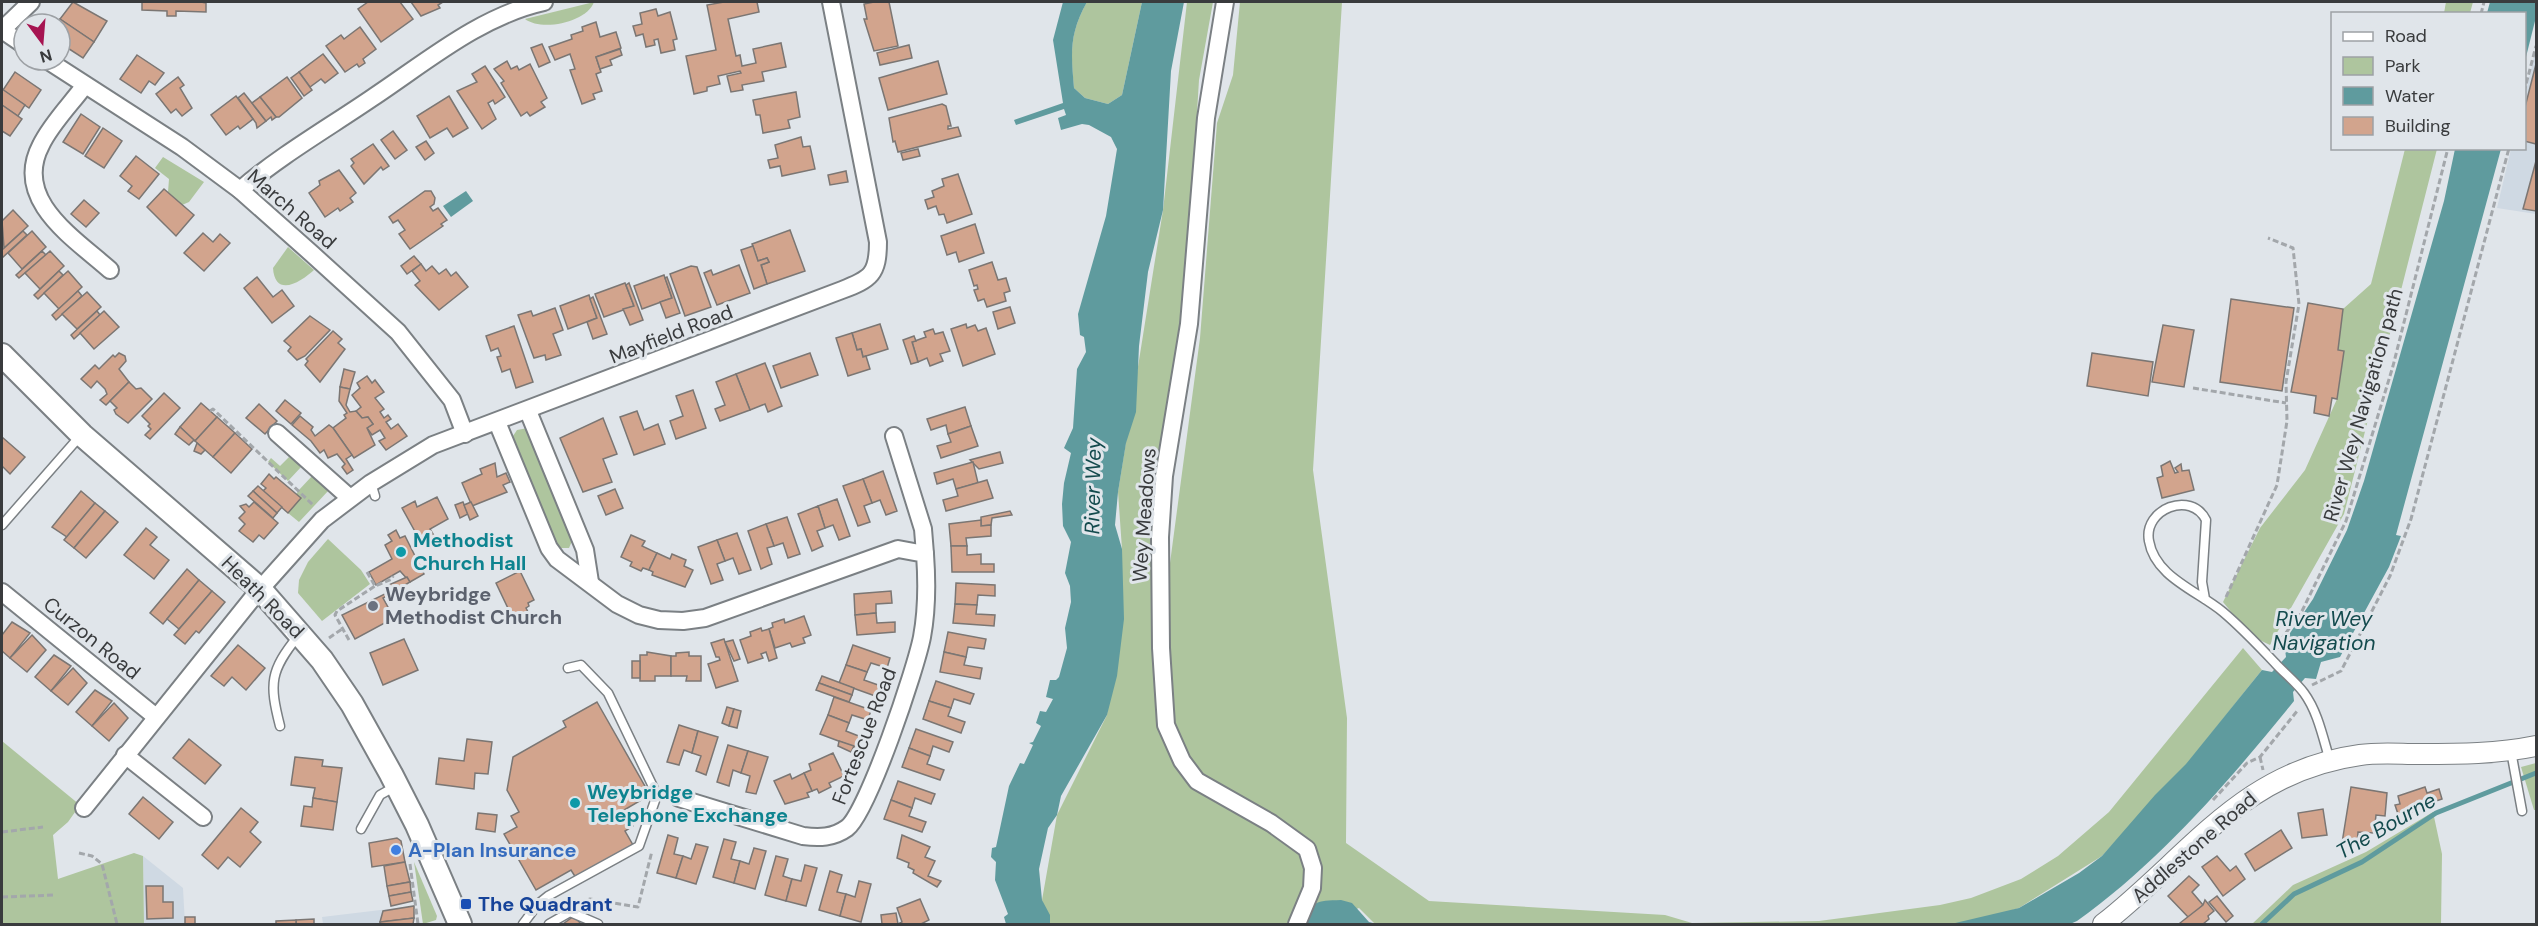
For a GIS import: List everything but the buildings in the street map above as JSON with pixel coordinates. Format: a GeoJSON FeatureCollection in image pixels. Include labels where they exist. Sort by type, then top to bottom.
{"type":"FeatureCollection","features":[{"type":"Feature","properties":{"kind":"main road","name":"Heath Road"},"geometry":{"type":"LineString","coordinates":[[2,355],[82,435],[260,589],[300,633],[352,704],[417,825],[449,897],[454,923]]}},
{"type":"Feature","properties":{"kind":"street"},"geometry":{"type":"LineString","coordinates":[[2,30],[31,2]]}},
{"type":"Feature","properties":{"kind":"street"},"geometry":{"type":"LineString","coordinates":[[240,190],[282,159],[472,31],[523,6],[544,2]]}},
{"type":"Feature","properties":{"kind":"street","name":"Mayfield Road"},"geometry":{"type":"LineString","coordinates":[[260,589],[326,518],[350,498],[373,490],[433,445],[859,284],[874,273],[878,264],[878,242],[831,2]]}},
{"type":"Feature","properties":{"kind":"street","name":"Wey Meadows"},"geometry":{"type":"LineString","coordinates":[[1225,2],[1206,118],[1189,324],[1164,476],[1160,537],[1161,648],[1166,725],[1182,760],[1197,782],[1271,823],[1307,849],[1313,868],[1312,888],[1297,924]]}},
{"type":"Feature","properties":{"kind":"street","name":"March Road"},"geometry":{"type":"LineString","coordinates":[[65,72],[182,147],[240,190],[398,332],[452,400],[465,434]]}},
{"type":"Feature","properties":{"kind":"street"},"geometry":{"type":"LineString","coordinates":[[85,86],[41,145],[32,171],[34,189],[48,213],[110,270]]}},
{"type":"Feature","properties":{"kind":"street"},"geometry":{"type":"LineString","coordinates":[[528,411],[585,550],[590,582]]}},
{"type":"Feature","properties":{"kind":"street"},"geometry":{"type":"LineString","coordinates":[[497,422],[549,548],[557,559],[617,604],[639,615],[659,620],[683,621],[705,618],[898,549],[925,554]]}},
{"type":"Feature","properties":{"kind":"street"},"geometry":{"type":"LineString","coordinates":[[277,433],[350,498]]}},
{"type":"Feature","properties":{"kind":"street","name":"Fortescue Road"},"geometry":{"type":"LineString","coordinates":[[679,798],[803,836],[818,838],[833,836],[847,828],[857,818],[883,756],[920,646],[926,602],[922,529],[894,436]]}},
{"type":"Feature","properties":{"kind":"street"},"geometry":{"type":"LineString","coordinates":[[84,808],[260,589]]}},
{"type":"Feature","properties":{"kind":"street","name":"Curzon Road"},"geometry":{"type":"LineString","coordinates":[[2,592],[156,717]]}},
{"type":"Feature","properties":{"kind":"street","name":"Addlestone Road"},"geometry":{"type":"LineString","coordinates":[[2103,924],[2137,898],[2242,800],[2283,777],[2330,761],[2361,755],[2513,760],[2536,746]]}},
{"type":"Feature","properties":{"kind":"street"},"geometry":{"type":"LineString","coordinates":[[125,755],[203,817]]}},
{"type":"Feature","properties":{"kind":"lane"},"geometry":{"type":"LineString","coordinates":[[2,525],[82,435]]}},
{"type":"Feature","properties":{"kind":"lane"},"geometry":{"type":"LineString","coordinates":[[2205,599],[2202,582],[2206,520],[2201,512],[2192,506],[2165,508],[2152,518],[2149,526],[2152,552],[2169,574],[2220,610],[2307,689],[2330,761]]}},
{"type":"Feature","properties":{"kind":"lane"},"geometry":{"type":"LineString","coordinates":[[280,726],[273,698],[274,670],[300,633]]}},
{"type":"Feature","properties":{"kind":"lane"},"geometry":{"type":"LineString","coordinates":[[523,924],[538,904],[548,896],[639,846],[657,795],[608,693],[581,665],[568,668]]}},
{"type":"Feature","properties":{"kind":"lane"},"geometry":{"type":"LineString","coordinates":[[2513,760],[2522,811]]}},
{"type":"Feature","properties":{"kind":"lane"},"geometry":{"type":"LineString","coordinates":[[361,829],[380,795],[396,786]]}},
{"type":"Feature","properties":{"kind":"lane"},"geometry":{"type":"LineString","coordinates":[[549,924],[570,912],[598,924]]}},
{"type":"Feature","properties":{"kind":"path"},"geometry":{"type":"LineString","coordinates":[[2526,84],[2536,46]]}},
{"type":"Feature","properties":{"kind":"path","name":"River Wey Navigation path"},"geometry":{"type":"LineString","coordinates":[[2277,660],[2280,641],[2302,611],[2333,552],[2350,511],[2392,366],[2447,150]]}},
{"type":"Feature","properties":{"kind":"path"},"geometry":{"type":"LineString","coordinates":[[2260,757],[2296,715],[2307,689],[2341,671],[2390,576],[2411,519],[2509,150]]}},
{"type":"Feature","properties":{"kind":"path"},"geometry":{"type":"LineString","coordinates":[[2220,610],[2277,485],[2287,421],[2286,382],[2299,304],[2297,270],[2293,248],[2268,238]]}},
{"type":"Feature","properties":{"kind":"path"},"geometry":{"type":"LineString","coordinates":[[2193,388],[2286,403]]}},
{"type":"Feature","properties":{"kind":"path"},"geometry":{"type":"LineString","coordinates":[[210,411],[213,409],[326,518]]}},
{"type":"Feature","properties":{"kind":"path"},"geometry":{"type":"LineString","coordinates":[[367,572],[375,586]]}},
{"type":"Feature","properties":{"kind":"path"},"geometry":{"type":"LineString","coordinates":[[349,640],[335,615],[337,611],[375,586],[392,579],[393,576]]}},
{"type":"Feature","properties":{"kind":"path"},"geometry":{"type":"LineString","coordinates":[[329,638],[342,629]]}},
{"type":"Feature","properties":{"kind":"path"},"geometry":{"type":"LineString","coordinates":[[2,832],[43,827]]}},
{"type":"Feature","properties":{"kind":"path"},"geometry":{"type":"LineString","coordinates":[[569,905],[590,899],[638,907],[652,850]]}},
{"type":"Feature","properties":{"kind":"path"},"geometry":{"type":"LineString","coordinates":[[79,854],[92,856],[102,864],[117,924]]}},
{"type":"Feature","properties":{"kind":"path"},"geometry":{"type":"LineString","coordinates":[[409,858],[418,924]]}},
{"type":"Feature","properties":{"kind":"path"},"geometry":{"type":"LineString","coordinates":[[2,897],[55,896]]}},
{"type":"Feature","properties":{"kind":"shaded area"},"geometry":{"type":"Polygon","coordinates":[[[2536,49],[2536,214],[2497,208],[2511,150],[2526,150],[2526,91],[2536,49]]]}},
{"type":"Feature","properties":{"kind":"shaded area"},"geometry":{"type":"Polygon","coordinates":[[[143,856],[183,888],[185,924],[144,924],[143,856]]]}},
{"type":"Feature","properties":{"kind":"shaded area"},"geometry":{"type":"Polygon","coordinates":[[[414,906],[413,924],[323,924],[322,917],[414,906]]]}},
{"type":"Feature","properties":{"kind":"green space"},"geometry":{"type":"Polygon","coordinates":[[[594,2],[583,15],[563,23],[542,25],[525,19],[594,2]]]}},
{"type":"Feature","properties":{"kind":"green space"},"geometry":{"type":"Polygon","coordinates":[[[1087,2],[1142,2],[1122,95],[1108,104],[1085,98],[1074,88],[1072,64],[1074,34],[1087,2]]]}},
{"type":"Feature","properties":{"kind":"green space"},"geometry":{"type":"Polygon","coordinates":[[[1187,2],[1213,2],[1199,80],[1185,308],[1154,683],[1200,338],[1217,123],[1233,75],[1240,2],[1342,2],[1313,470],[1347,718],[1346,843],[1429,901],[1665,915],[1692,923],[1819,921],[1940,905],[1971,898],[2021,879],[2058,856],[2109,812],[2243,648],[2262,670],[2186,765],[2102,856],[2019,908],[1970,924],[1375,924],[1359,908],[1318,924],[1049,924],[1042,900],[1057,815],[1107,715],[1122,549],[1118,492],[1163,210],[1187,2]]]}},
{"type":"Feature","properties":{"kind":"green space"},"geometry":{"type":"Polygon","coordinates":[[[2446,2],[2473,2],[2470,12],[2444,12],[2446,2]]]}},
{"type":"Feature","properties":{"kind":"green space"},"geometry":{"type":"Polygon","coordinates":[[[2405,150],[2437,150],[2344,514],[2270,645],[2251,636],[2223,602],[2260,528],[2305,470],[2337,399],[2344,351],[2338,350],[2343,309],[2371,284],[2405,150]]]}},
{"type":"Feature","properties":{"kind":"green space"},"geometry":{"type":"Polygon","coordinates":[[[163,157],[204,182],[189,202],[182,205],[168,192],[169,179],[155,168],[163,157]]]}},
{"type":"Feature","properties":{"kind":"green space"},"geometry":{"type":"Polygon","coordinates":[[[288,247],[314,270],[303,279],[290,285],[284,285],[279,283],[275,277],[273,268],[288,247]]]}},
{"type":"Feature","properties":{"kind":"green space"},"geometry":{"type":"Polygon","coordinates":[[[528,428],[573,539],[569,548],[561,548],[557,545],[513,436],[517,430],[528,428]]]}},
{"type":"Feature","properties":{"kind":"green space"},"geometry":{"type":"Polygon","coordinates":[[[289,457],[302,466],[288,481],[268,462],[271,458],[280,466],[289,457]]]}},
{"type":"Feature","properties":{"kind":"green space"},"geometry":{"type":"Polygon","coordinates":[[[313,475],[329,490],[299,522],[288,513],[298,491],[313,475]]]}},
{"type":"Feature","properties":{"kind":"green space"},"geometry":{"type":"Polygon","coordinates":[[[328,539],[361,570],[370,584],[322,621],[298,593],[299,580],[308,562],[328,539]]]}},
{"type":"Feature","properties":{"kind":"green space"},"geometry":{"type":"Polygon","coordinates":[[[2,741],[80,805],[68,822],[53,835],[58,879],[134,853],[143,856],[144,924],[2,924],[2,741]]]}},
{"type":"Feature","properties":{"kind":"green space"},"geometry":{"type":"Polygon","coordinates":[[[2536,763],[2536,810],[2534,810],[2521,767],[2536,763]]]}},
{"type":"Feature","properties":{"kind":"green space"},"geometry":{"type":"Polygon","coordinates":[[[2433,812],[2442,854],[2441,924],[2252,924],[2293,885],[2366,852],[2433,812]]]}},
{"type":"Feature","properties":{"kind":"green space"},"geometry":{"type":"Polygon","coordinates":[[[414,862],[437,916],[436,920],[423,924],[414,862]]]}},
{"type":"Feature","properties":{"kind":"water","name":"River Wey"},"geometry":{"type":"Polygon","coordinates":[[[1063,2],[1087,2],[1074,34],[1072,64],[1074,88],[1085,98],[1108,104],[1122,95],[1142,2],[1184,2],[1171,71],[1163,210],[1148,272],[1139,346],[1136,412],[1126,443],[1118,492],[1115,525],[1122,549],[1124,619],[1117,676],[1107,715],[1061,796],[1057,815],[1048,828],[1039,869],[1042,900],[1050,915],[1050,924],[1006,924],[1004,917],[1008,914],[995,880],[996,862],[991,857],[992,848],[996,847],[1009,786],[1020,763],[1024,764],[1033,745],[1029,743],[1033,742],[1041,726],[1036,723],[1040,711],[1046,712],[1053,699],[1046,697],[1050,680],[1056,680],[1059,677],[1067,648],[1065,628],[1071,602],[1070,586],[1065,573],[1071,542],[1063,526],[1062,504],[1071,453],[1064,448],[1073,428],[1077,369],[1086,352],[1084,337],[1080,335],[1078,314],[1106,216],[1117,149],[1111,137],[1089,125],[1082,124],[1061,130],[1058,118],[1066,115],[1064,109],[1016,125],[1014,120],[1063,103],[1053,40],[1063,2]]]}},
{"type":"Feature","properties":{"kind":"water"},"geometry":{"type":"Polygon","coordinates":[[[2490,2],[2536,2],[2536,17],[2526,57],[2526,12],[2487,12],[2490,2]]]}},
{"type":"Feature","properties":{"kind":"water","name":"River Wey Navigation"},"geometry":{"type":"Polygon","coordinates":[[[2455,150],[2501,150],[2396,535],[2401,536],[2389,567],[2340,657],[2321,662],[2316,679],[2305,678],[2293,692],[2294,701],[2193,818],[2137,873],[2077,921],[2070,924],[1951,924],[2019,908],[2079,873],[2102,856],[2155,795],[2186,764],[2262,670],[2272,672],[2286,657],[2284,642],[2313,599],[2347,530],[2364,481],[2444,201],[2455,150]]]}},
{"type":"Feature","properties":{"kind":"water"},"geometry":{"type":"Polygon","coordinates":[[[466,191],[473,201],[451,217],[443,206],[466,191]]]}},
{"type":"Feature","properties":{"kind":"water"},"geometry":{"type":"Polygon","coordinates":[[[1341,900],[1352,903],[1369,922],[1377,924],[1302,924],[1309,910],[1316,903],[1341,900]]]}},
{"type":"Feature","properties":{"kind":"waterway","name":"The Bourne"},"geometry":{"type":"LineString","coordinates":[[2262,924],[2294,894],[2362,862],[2436,813],[2536,773]]}},
{"type":"Feature","properties":{"kind":"place","name":"Methodist Church Hall"},"geometry":{"type":"Point","coordinates":[401,552]}},
{"type":"Feature","properties":{"kind":"place","name":"Weybridge Methodist Church"},"geometry":{"type":"Point","coordinates":[373,606]}},
{"type":"Feature","properties":{"kind":"place","name":"Weybridge Telephone Exchange"},"geometry":{"type":"Point","coordinates":[575,803]}},
{"type":"Feature","properties":{"kind":"place","name":"A-Plan Insurance"},"geometry":{"type":"Point","coordinates":[396,850]}},
{"type":"Feature","properties":{"kind":"place","name":"The Quadrant"},"geometry":{"type":"Point","coordinates":[466,904]}}]}
